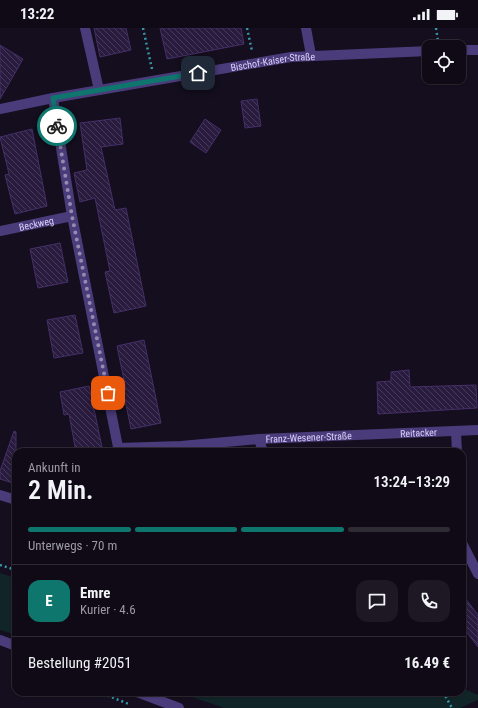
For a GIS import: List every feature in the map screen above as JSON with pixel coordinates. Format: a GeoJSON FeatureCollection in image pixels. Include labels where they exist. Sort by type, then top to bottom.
{"type":"FeatureCollection","features":[{"type":"Feature","properties":{"kind":"street"},"geometry":{"type":"LineString","coordinates":[[85,28],[99,90]]}},
{"type":"Feature","properties":{"kind":"street"},"geometry":{"type":"LineString","coordinates":[[306,28],[311,56]]}},
{"type":"Feature","properties":{"kind":"street"},"geometry":{"type":"LineString","coordinates":[[466,50],[478,50]]}},
{"type":"Feature","properties":{"kind":"street","name":"Bischof-Kaiser-Straße"},"geometry":{"type":"LineString","coordinates":[[0,109],[53,98],[255,63],[311,56],[422,51]]}},
{"type":"Feature","properties":{"kind":"street"},"geometry":{"type":"LineString","coordinates":[[53,98],[72,216],[119,448]]}},
{"type":"Feature","properties":{"kind":"street","name":"Beckweg"},"geometry":{"type":"LineString","coordinates":[[0,231],[72,216]]}},
{"type":"Feature","properties":{"kind":"street","name":"Reitacker"},"geometry":{"type":"LineString","coordinates":[[358,435],[478,430]]}},
{"type":"Feature","properties":{"kind":"street"},"geometry":{"type":"LineString","coordinates":[[456,432],[458,448]]}},
{"type":"Feature","properties":{"kind":"street","name":"Franz-Wesener-Straße"},"geometry":{"type":"LineString","coordinates":[[150,448],[260,439],[358,435]]}},
{"type":"Feature","properties":{"kind":"street","name":"Franz-Wesener-Straße"},"geometry":{"type":"LineString","coordinates":[[260,439],[262,448]]}},
{"type":"Feature","properties":{"kind":"street"},"geometry":{"type":"LineString","coordinates":[[0,495],[12,499]]}},
{"type":"Feature","properties":{"kind":"street"},"geometry":{"type":"LineString","coordinates":[[466,550],[478,574]]}},
{"type":"Feature","properties":{"kind":"street"},"geometry":{"type":"LineString","coordinates":[[0,640],[12,644]]}},
{"type":"Feature","properties":{"kind":"street"},"geometry":{"type":"LineString","coordinates":[[148,696],[179,708]]}},
{"type":"Feature","properties":{"kind":"path"},"geometry":{"type":"LineString","coordinates":[[144,28],[154,80]]}},
{"type":"Feature","properties":{"kind":"path"},"geometry":{"type":"LineString","coordinates":[[248,28],[255,63]]}},
{"type":"Feature","properties":{"kind":"path"},"geometry":{"type":"LineString","coordinates":[[436,28],[438,40]]}},
{"type":"Feature","properties":{"kind":"path"},"geometry":{"type":"LineString","coordinates":[[0,565],[12,569]]}},
{"type":"Feature","properties":{"kind":"path"},"geometry":{"type":"LineString","coordinates":[[109,696],[133,705]]}},
{"type":"Feature","properties":{"kind":"path"},"geometry":{"type":"LineString","coordinates":[[445,696],[452,708]]}},
{"type":"Feature","properties":{"kind":"green space"},"geometry":{"type":"Polygon","coordinates":[[[0,573],[12,577],[12,634],[0,630],[0,573]]]}},
{"type":"Feature","properties":{"kind":"green space"},"geometry":{"type":"Polygon","coordinates":[[[466,690],[478,695],[478,700],[460,708],[224,708],[190,696],[353,696],[466,696],[466,690]]]}},
{"type":"Feature","properties":{"kind":"building"},"geometry":{"type":"Polygon","coordinates":[[[94,28],[126,28],[131,50],[100,57],[94,28]]]}},
{"type":"Feature","properties":{"kind":"building"},"geometry":{"type":"Polygon","coordinates":[[[160,28],[241,28],[244,44],[167,59],[160,28]]]}},
{"type":"Feature","properties":{"kind":"building"},"geometry":{"type":"Polygon","coordinates":[[[0,45],[23,59],[0,99],[0,45]]]}},
{"type":"Feature","properties":{"kind":"building"},"geometry":{"type":"Polygon","coordinates":[[[257,99],[261,126],[245,128],[241,101],[257,99]]]}},
{"type":"Feature","properties":{"kind":"building"},"geometry":{"type":"Polygon","coordinates":[[[120,118],[123,144],[101,147],[115,210],[126,208],[146,306],[114,313],[105,272],[110,271],[95,198],[80,202],[74,173],[87,170],[80,123],[120,118]]]}},
{"type":"Feature","properties":{"kind":"building"},"geometry":{"type":"Polygon","coordinates":[[[205,119],[221,130],[206,153],[190,142],[205,119]]]}},
{"type":"Feature","properties":{"kind":"building"},"geometry":{"type":"Polygon","coordinates":[[[32,129],[47,206],[15,214],[5,175],[9,174],[0,137],[32,129]]]}},
{"type":"Feature","properties":{"kind":"building"},"geometry":{"type":"Polygon","coordinates":[[[60,243],[68,282],[38,288],[30,249],[60,243]]]}},
{"type":"Feature","properties":{"kind":"building"},"geometry":{"type":"Polygon","coordinates":[[[75,315],[83,353],[54,358],[47,320],[75,315]]]}},
{"type":"Feature","properties":{"kind":"building"},"geometry":{"type":"Polygon","coordinates":[[[144,340],[161,423],[131,429],[123,390],[126,390],[117,346],[144,340]]]}},
{"type":"Feature","properties":{"kind":"building"},"geometry":{"type":"Polygon","coordinates":[[[409,370],[410,387],[476,385],[477,408],[378,414],[377,382],[391,381],[391,372],[409,370]]]}},
{"type":"Feature","properties":{"kind":"building"},"geometry":{"type":"Polygon","coordinates":[[[89,386],[102,448],[75,448],[69,414],[64,415],[60,392],[89,386]]]}},
{"type":"Feature","properties":{"kind":"building"},"geometry":{"type":"Polygon","coordinates":[[[14,431],[16,432],[16,448],[12,448],[12,483],[0,479],[0,471],[14,431]]]}},
{"type":"Feature","properties":{"kind":"building"},"geometry":{"type":"Polygon","coordinates":[[[466,599],[478,615],[478,647],[466,631],[466,599]]]}},
{"type":"Feature","properties":{"kind":"way so far"},"geometry":{"type":"LineString","coordinates":[[57,126],[72,216],[108,393]]}},
{"type":"Feature","properties":{"kind":"route"},"geometry":{"type":"LineString","coordinates":[[57,126],[53,98],[198,73]]}}]}
